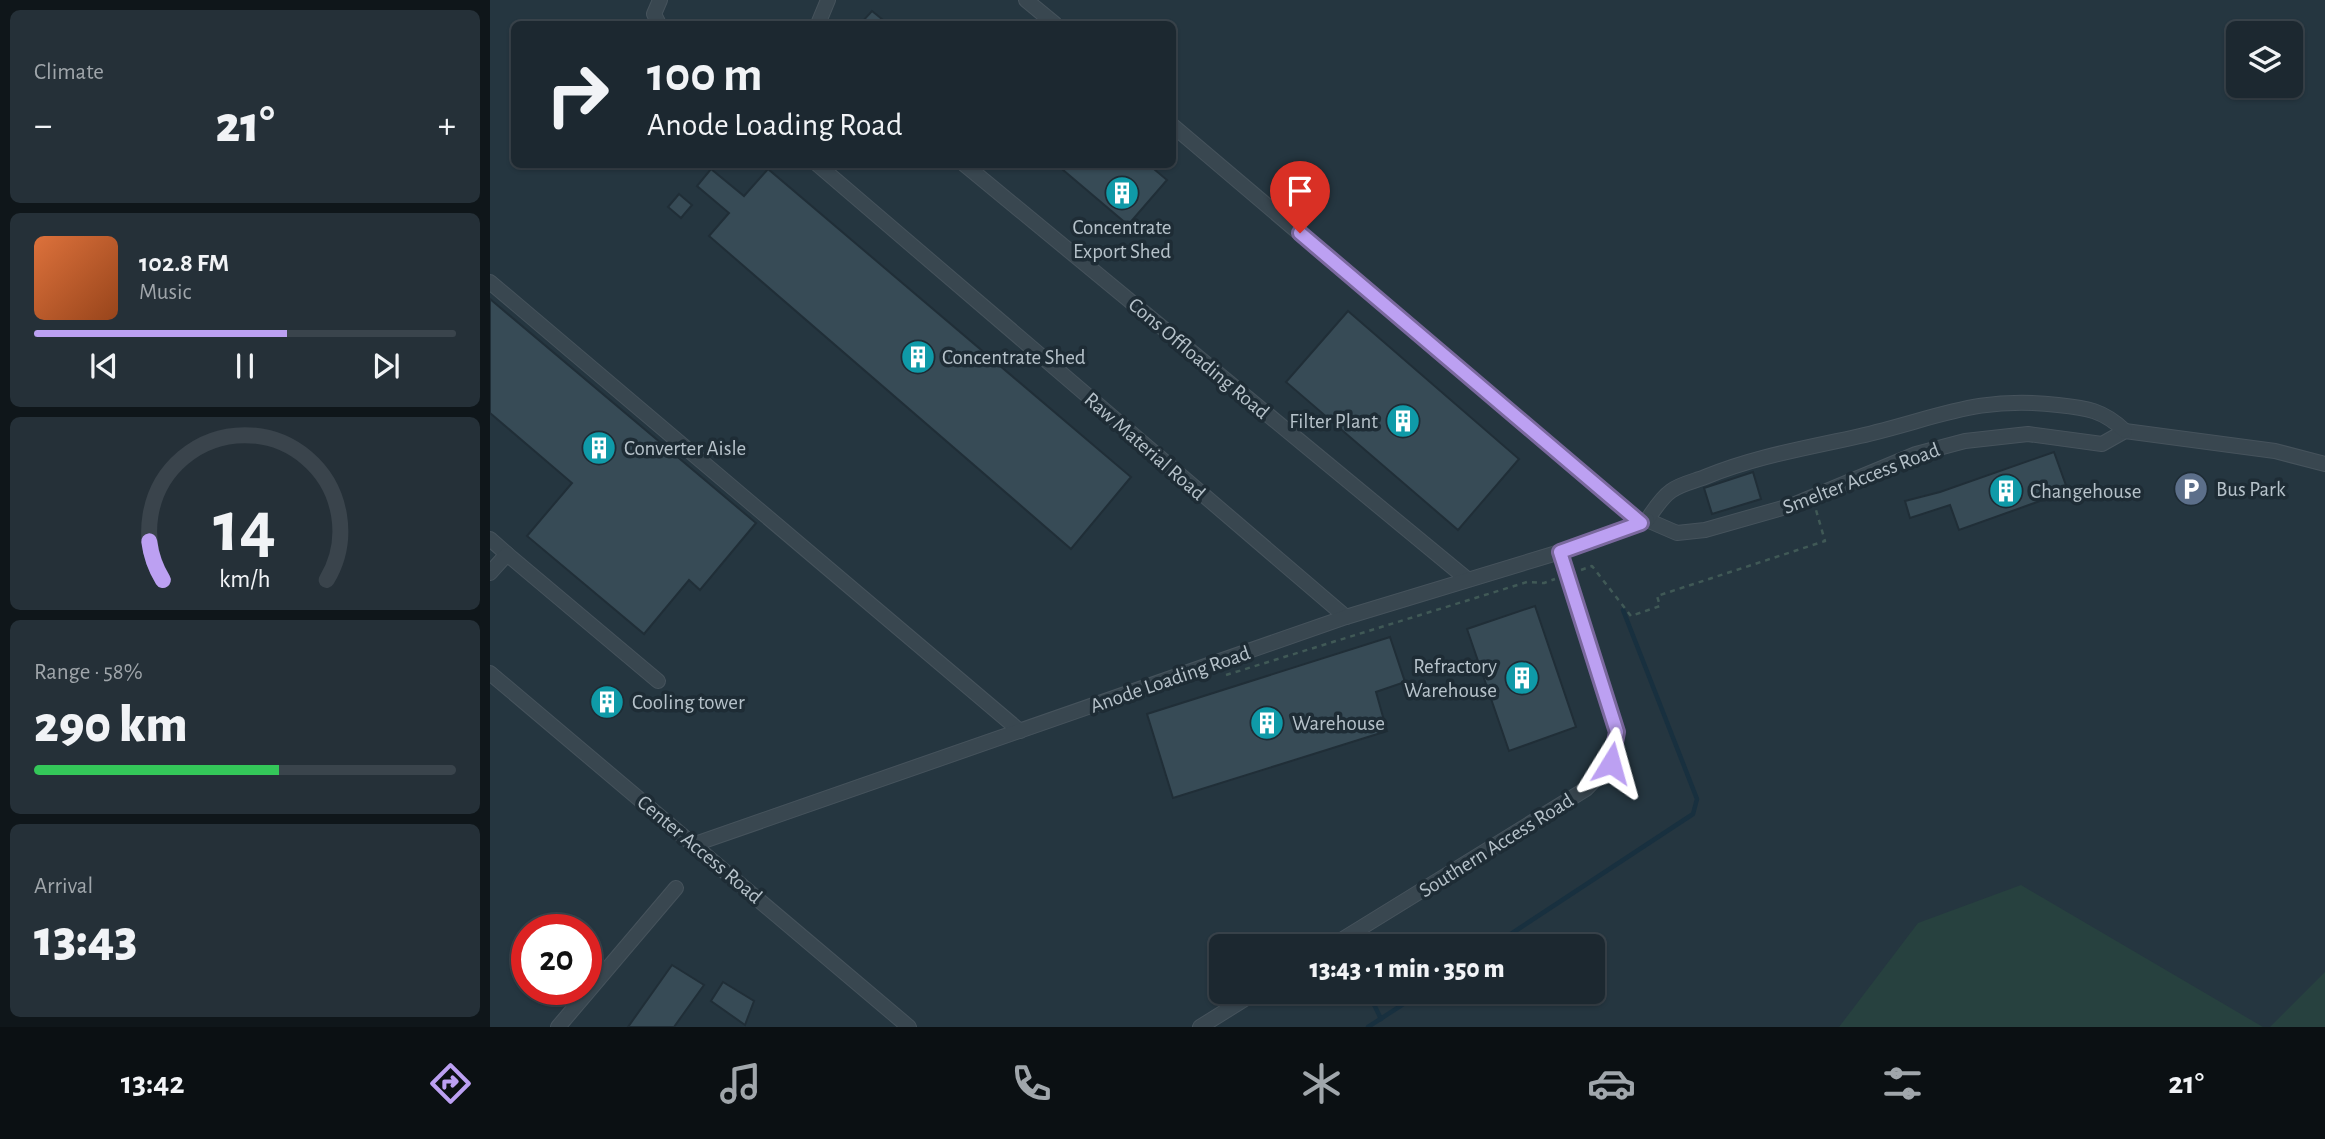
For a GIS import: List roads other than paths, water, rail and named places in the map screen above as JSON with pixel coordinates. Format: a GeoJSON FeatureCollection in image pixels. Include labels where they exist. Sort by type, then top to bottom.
{"type":"FeatureCollection","features":[{"type":"Feature","properties":{"kind":"lane"},"geometry":{"type":"LineString","coordinates":[[658,21],[654,14],[660,0]]}},
{"type":"Feature","properties":{"kind":"lane"},"geometry":{"type":"LineString","coordinates":[[819,21],[828,0]]}},
{"type":"Feature","properties":{"kind":"lane"},"geometry":{"type":"LineString","coordinates":[[1026,0],[1051,21]]}},
{"type":"Feature","properties":{"kind":"lane","name":"Smelter Access Road"},"geometry":{"type":"LineString","coordinates":[[1176,128],[1644,521],[1677,533],[1705,530],[1768,513],[1916,454],[1965,441],[2028,434],[2102,444],[2125,431],[2275,451],[2325,464]]}},
{"type":"Feature","properties":{"kind":"lane","name":"Raw Material Road"},"geometry":{"type":"LineString","coordinates":[[822,168],[1346,618]]}},
{"type":"Feature","properties":{"kind":"lane","name":"Cons Offloading Road"},"geometry":{"type":"LineString","coordinates":[[969,168],[1467,579]]}},
{"type":"Feature","properties":{"kind":"lane"},"geometry":{"type":"LineString","coordinates":[[490,282],[1020,731]]}},
{"type":"Feature","properties":{"kind":"lane"},"geometry":{"type":"LineString","coordinates":[[1644,521],[1671,490],[1743,463],[1773,453],[1879,432],[1981,404],[2031,402],[2082,408],[2108,415],[2125,431]]}},
{"type":"Feature","properties":{"kind":"lane","name":"Anode Loading Road"},"geometry":{"type":"LineString","coordinates":[[695,844],[1346,618],[1560,552],[1644,521]]}},
{"type":"Feature","properties":{"kind":"lane"},"geometry":{"type":"LineString","coordinates":[[490,539],[658,681]]}},
{"type":"Feature","properties":{"kind":"lane","name":"Southern Access Road"},"geometry":{"type":"LineString","coordinates":[[1351,934],[1586,789],[1611,763],[1617,732],[1560,552]]}},
{"type":"Feature","properties":{"kind":"lane"},"geometry":{"type":"LineString","coordinates":[[490,573],[507,554]]}},
{"type":"Feature","properties":{"kind":"lane","name":"Center Access Road"},"geometry":{"type":"LineString","coordinates":[[490,673],[908,1027]]}},
{"type":"Feature","properties":{"kind":"lane"},"geometry":{"type":"LineString","coordinates":[[558,1027],[676,888]]}},
{"type":"Feature","properties":{"kind":"lane"},"geometry":{"type":"LineString","coordinates":[[1200,1027],[1237,1004]]}},
{"type":"Feature","properties":{"kind":"waterway"},"geometry":{"type":"LineString","coordinates":[[1511,934],[1693,814],[1697,799],[1623,610]]}},
{"type":"Feature","properties":{"kind":"waterway"},"geometry":{"type":"LineString","coordinates":[[1374,1004],[1381,1019]]}},
{"type":"Feature","properties":{"kind":"waterway"},"geometry":{"type":"LineString","coordinates":[[1368,1027],[1403,1004]]}},
{"type":"Feature","properties":{"kind":"place","name":"Concentrate Export Shed"},"geometry":{"type":"Point","coordinates":[1122,193]}},
{"type":"Feature","properties":{"kind":"place","name":"Concentrate Shed"},"geometry":{"type":"Point","coordinates":[918,357]}},
{"type":"Feature","properties":{"kind":"place","name":"Filter Plant"},"geometry":{"type":"Point","coordinates":[1403,421]}},
{"type":"Feature","properties":{"kind":"place","name":"Converter Aisle"},"geometry":{"type":"Point","coordinates":[599,448]}},
{"type":"Feature","properties":{"kind":"place","name":"Bus Park"},"geometry":{"type":"Point","coordinates":[2191,489]}},
{"type":"Feature","properties":{"kind":"place","name":"Changehouse"},"geometry":{"type":"Point","coordinates":[2006,491]}},
{"type":"Feature","properties":{"kind":"place","name":"Refractory Warehouse"},"geometry":{"type":"Point","coordinates":[1522,678]}},
{"type":"Feature","properties":{"kind":"place","name":"Cooling tower"},"geometry":{"type":"Point","coordinates":[607,702]}},
{"type":"Feature","properties":{"kind":"place","name":"Warehouse"},"geometry":{"type":"Point","coordinates":[1267,723]}}]}
